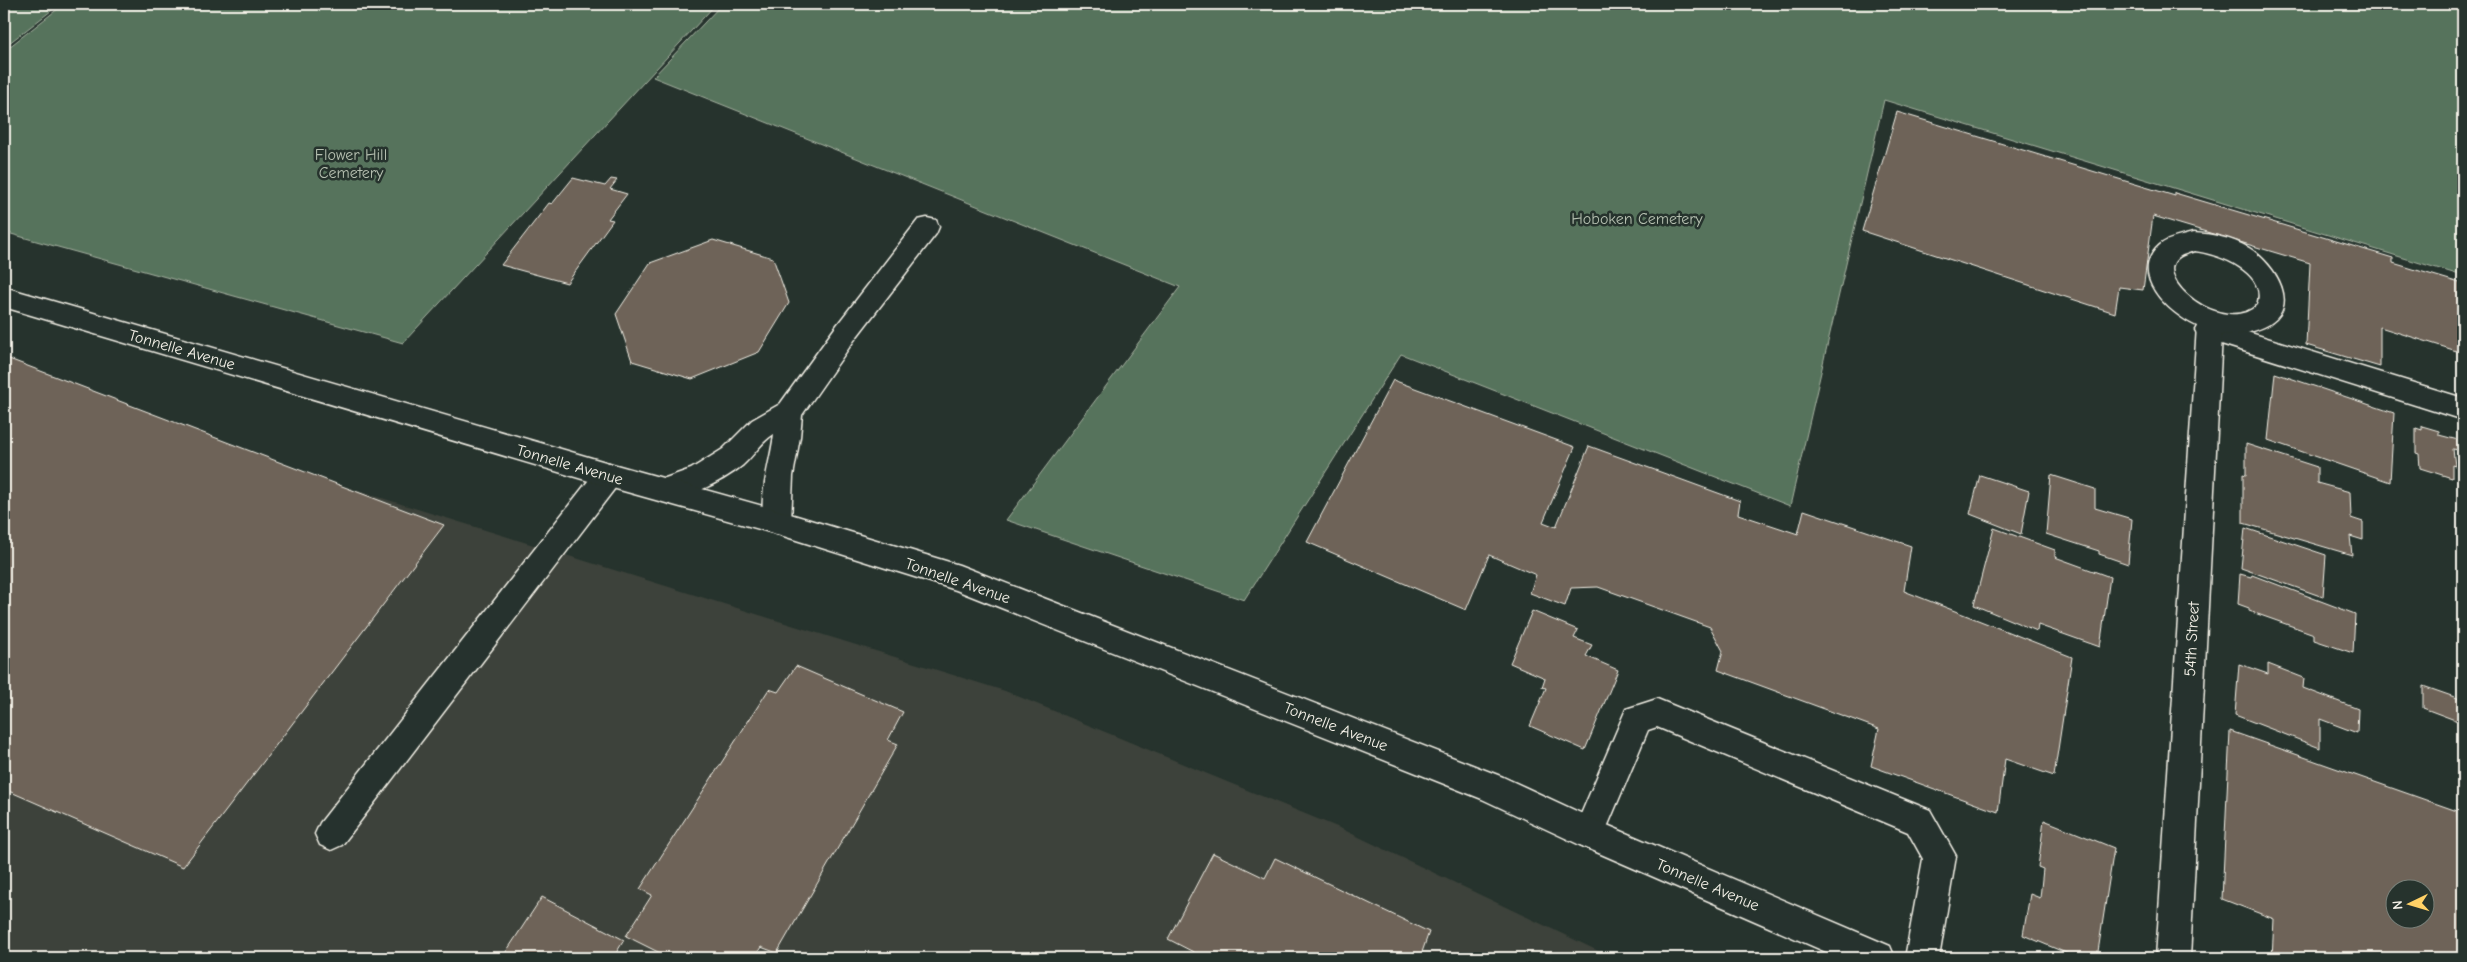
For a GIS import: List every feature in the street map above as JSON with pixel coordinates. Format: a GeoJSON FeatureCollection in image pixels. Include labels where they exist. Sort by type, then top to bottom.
{"type":"FeatureCollection","features":[{"type":"Feature","properties":{"kind":"main road"},"geometry":{"type":"LineString","coordinates":[[664,490],[700,478],[733,457],[761,428],[788,412],[846,332],[927,227]]}},
{"type":"Feature","properties":{"kind":"main road","name":"Tonnelle Avenue"},"geometry":{"type":"LineString","coordinates":[[4,297],[609,475],[777,522],[959,578],[1492,788],[1590,833],[1878,958]]}},
{"type":"Feature","properties":{"kind":"main road","name":"54th Street"},"geometry":{"type":"LineString","coordinates":[[2173,958],[2209,326],[2463,409]]}},
{"type":"Feature","properties":{"kind":"main road"},"geometry":{"type":"LineString","coordinates":[[777,522],[779,476],[787,437],[788,412]]}},
{"type":"Feature","properties":{"kind":"main road"},"geometry":{"type":"LineString","coordinates":[[331,834],[609,475]]}},
{"type":"Feature","properties":{"kind":"main road"},"geometry":{"type":"LineString","coordinates":[[1590,833],[1637,719],[1657,713],[1919,821],[1940,856],[1922,958]]}},
{"type":"Feature","properties":{"kind":"shaded area"},"geometry":{"type":"Polygon","coordinates":[[[4,381],[1005,691],[1342,829],[1613,958],[4,958],[4,381]]]}},
{"type":"Feature","properties":{"kind":"green space"},"geometry":{"type":"Polygon","coordinates":[[[4,4],[60,4],[4,47],[4,4]]]}},
{"type":"Feature","properties":{"kind":"green space","name":"Flower Hill Cemetery"},"geometry":{"type":"Polygon","coordinates":[[[64,4],[716,4],[403,343],[4,232],[4,51],[64,4]]]}},
{"type":"Feature","properties":{"kind":"green space","name":"Hoboken Cemetery"},"geometry":{"type":"Polygon","coordinates":[[[722,4],[2463,4],[2463,276],[1884,100],[1790,506],[1401,354],[1244,600],[1006,520],[1180,287],[653,77],[722,4]]]}},
{"type":"Feature","properties":{"kind":"building"},"geometry":{"type":"Polygon","coordinates":[[[1897,112],[2175,196],[2175,193],[2393,258],[2393,263],[2463,284],[2463,353],[2380,327],[2380,367],[2306,345],[2310,263],[2153,216],[2143,290],[2119,287],[2115,313],[1862,231],[1897,112]]]}},
{"type":"Feature","properties":{"kind":"building"},"geometry":{"type":"Polygon","coordinates":[[[573,178],[605,186],[611,179],[617,180],[610,189],[627,194],[608,219],[613,220],[567,283],[501,265],[549,203],[552,204],[573,178]]]}},
{"type":"Feature","properties":{"kind":"building"},"geometry":{"type":"Polygon","coordinates":[[[713,240],[773,258],[789,303],[759,352],[692,379],[632,361],[616,314],[650,263],[713,240]]]}},
{"type":"Feature","properties":{"kind":"building"},"geometry":{"type":"Polygon","coordinates":[[[4,357],[444,525],[183,867],[4,789],[4,357]]]}},
{"type":"Feature","properties":{"kind":"building"},"geometry":{"type":"Polygon","coordinates":[[[2275,373],[2394,413],[2390,482],[2268,440],[2275,373]]]}},
{"type":"Feature","properties":{"kind":"building"},"geometry":{"type":"Polygon","coordinates":[[[1393,380],[1575,447],[1543,522],[1556,527],[1589,446],[1740,501],[1738,514],[1798,534],[1804,510],[1911,546],[1904,591],[2072,657],[2054,776],[2005,759],[1998,812],[1871,766],[1879,729],[1718,670],[1723,651],[1710,627],[1598,587],[1571,588],[1565,606],[1530,593],[1536,575],[1489,555],[1466,610],[1307,542],[1393,380]]]}},
{"type":"Feature","properties":{"kind":"building"},"geometry":{"type":"Polygon","coordinates":[[[2422,426],[2439,431],[2439,435],[2458,440],[2458,450],[2453,449],[2455,466],[2452,465],[2452,478],[2420,468],[2419,454],[2416,453],[2416,428],[2422,430],[2422,426]]]}},
{"type":"Feature","properties":{"kind":"building"},"geometry":{"type":"Polygon","coordinates":[[[2246,444],[2317,467],[2317,483],[2350,492],[2351,518],[2363,522],[2363,540],[2350,536],[2352,555],[2243,523],[2243,474],[2246,475],[2246,444]]]}},
{"type":"Feature","properties":{"kind":"building"},"geometry":{"type":"Polygon","coordinates":[[[1980,475],[2029,491],[2021,534],[1970,514],[1980,475]]]}},
{"type":"Feature","properties":{"kind":"building"},"geometry":{"type":"Polygon","coordinates":[[[2051,475],[2095,489],[2095,508],[2132,519],[2128,564],[2099,554],[2099,551],[2046,534],[2051,475]]]}},
{"type":"Feature","properties":{"kind":"building"},"geometry":{"type":"Polygon","coordinates":[[[1994,528],[2055,550],[2055,557],[2110,577],[2100,647],[2038,625],[2037,631],[1974,605],[1994,528]]]}},
{"type":"Feature","properties":{"kind":"building"},"geometry":{"type":"Polygon","coordinates":[[[2245,528],[2326,555],[2323,597],[2241,568],[2245,528]]]}},
{"type":"Feature","properties":{"kind":"building"},"geometry":{"type":"Polygon","coordinates":[[[2240,574],[2251,577],[2252,575],[2355,614],[2353,653],[2314,640],[2314,634],[2249,611],[2249,608],[2238,604],[2240,574]]]}},
{"type":"Feature","properties":{"kind":"building"},"geometry":{"type":"Polygon","coordinates":[[[1532,611],[1578,630],[1574,638],[1592,645],[1586,656],[1618,670],[1585,750],[1530,726],[1546,688],[1542,687],[1545,678],[1510,663],[1532,611]]]}},
{"type":"Feature","properties":{"kind":"building"},"geometry":{"type":"Polygon","coordinates":[[[2239,664],[2268,674],[2268,664],[2304,678],[2303,688],[2358,709],[2357,733],[2320,719],[2320,748],[2235,715],[2239,664]]]}},
{"type":"Feature","properties":{"kind":"building"},"geometry":{"type":"Polygon","coordinates":[[[796,666],[903,712],[888,740],[898,744],[777,953],[761,947],[754,958],[670,958],[626,936],[652,895],[640,889],[769,689],[778,692],[796,666]]]}},
{"type":"Feature","properties":{"kind":"building"},"geometry":{"type":"Polygon","coordinates":[[[2423,686],[2463,700],[2463,723],[2423,708],[2423,686]]]}},
{"type":"Feature","properties":{"kind":"building"},"geometry":{"type":"Polygon","coordinates":[[[2230,731],[2457,811],[2463,958],[2272,958],[2274,919],[2222,899],[2230,731]]]}},
{"type":"Feature","properties":{"kind":"building"},"geometry":{"type":"Polygon","coordinates":[[[2044,820],[2114,848],[2097,958],[2078,958],[2023,935],[2030,894],[2040,898],[2043,869],[2038,867],[2044,820]]]}},
{"type":"Feature","properties":{"kind":"building"},"geometry":{"type":"Polygon","coordinates":[[[1213,853],[1265,878],[1275,858],[1429,932],[1420,958],[1205,958],[1168,939],[1213,853]]]}},
{"type":"Feature","properties":{"kind":"building"},"geometry":{"type":"Polygon","coordinates":[[[542,897],[624,940],[613,958],[502,958],[542,897]]]}}]}
